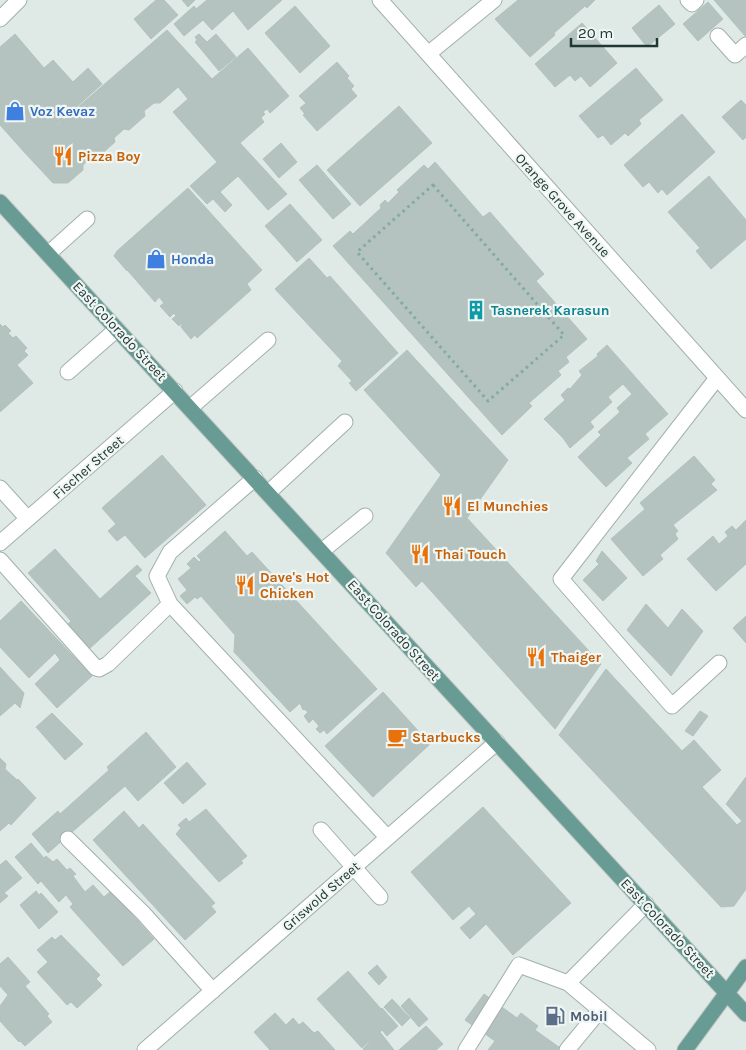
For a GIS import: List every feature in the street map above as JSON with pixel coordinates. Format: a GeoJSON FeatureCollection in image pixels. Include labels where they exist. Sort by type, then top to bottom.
{"type":"FeatureCollection","features":[{"type":"Feature","properties":{"kind":"main road","name":"East Colorado Street"},"geometry":{"type":"LineString","coordinates":[[0,202],[746,1014]]}},
{"type":"Feature","properties":{"kind":"main road"},"geometry":{"type":"LineString","coordinates":[[685,1050],[746,967]]}},
{"type":"Feature","properties":{"kind":"street"},"geometry":{"type":"LineString","coordinates":[[0,19],[19,0]]}},
{"type":"Feature","properties":{"kind":"street","name":"Orange Grove Avenue"},"geometry":{"type":"LineString","coordinates":[[380,0],[746,410]]}},
{"type":"Feature","properties":{"kind":"street"},"geometry":{"type":"LineString","coordinates":[[428,54],[494,0]]}},
{"type":"Feature","properties":{"kind":"street"},"geometry":{"type":"LineString","coordinates":[[688,0],[692,4],[696,0]]}},
{"type":"Feature","properties":{"kind":"street"},"geometry":{"type":"LineString","coordinates":[[718,36],[735,55],[746,45]]}},
{"type":"Feature","properties":{"kind":"street"},"geometry":{"type":"LineString","coordinates":[[48,254],[86,219]]}},
{"type":"Feature","properties":{"kind":"street"},"geometry":{"type":"LineString","coordinates":[[68,372],[117,329]]}},
{"type":"Feature","properties":{"kind":"street"},"geometry":{"type":"LineString","coordinates":[[190,408],[268,340]]}},
{"type":"Feature","properties":{"kind":"street"},"geometry":{"type":"LineString","coordinates":[[717,378],[561,579],[672,706],[719,663]]}},
{"type":"Feature","properties":{"kind":"street","name":"Fischer Street"},"geometry":{"type":"LineString","coordinates":[[0,543],[175,391]]}},
{"type":"Feature","properties":{"kind":"street"},"geometry":{"type":"LineString","coordinates":[[268,493],[345,422]]}},
{"type":"Feature","properties":{"kind":"street"},"geometry":{"type":"LineString","coordinates":[[255,478],[170,552],[157,576],[170,604],[387,837]]}},
{"type":"Feature","properties":{"kind":"street"},"geometry":{"type":"LineString","coordinates":[[0,488],[28,519]]}},
{"type":"Feature","properties":{"kind":"street"},"geometry":{"type":"LineString","coordinates":[[322,552],[365,516]]}},
{"type":"Feature","properties":{"kind":"street"},"geometry":{"type":"LineString","coordinates":[[0,560],[96,668],[99,669],[108,664],[170,604]]}},
{"type":"Feature","properties":{"kind":"street","name":"Griswold Street"},"geometry":{"type":"LineString","coordinates":[[145,1050],[497,742]]}},
{"type":"Feature","properties":{"kind":"street"},"geometry":{"type":"LineString","coordinates":[[321,830],[380,897]]}},
{"type":"Feature","properties":{"kind":"street"},"geometry":{"type":"LineString","coordinates":[[68,839],[143,913],[213,991]]}},
{"type":"Feature","properties":{"kind":"street"},"geometry":{"type":"LineString","coordinates":[[568,983],[646,904]]}},
{"type":"Feature","properties":{"kind":"street"},"geometry":{"type":"LineString","coordinates":[[466,1050],[519,965],[568,983],[648,1050]]}},
{"type":"Feature","properties":{"kind":"street"},"geometry":{"type":"LineString","coordinates":[[567,1050],[600,1010]]}},
{"type":"Feature","properties":{"kind":"path"},"geometry":{"type":"LineString","coordinates":[[433,185],[564,335],[488,401],[356,252],[433,185]]}},
{"type":"Feature","properties":{"kind":"building"},"geometry":{"type":"Polygon","coordinates":[[[156,0],[164,0],[178,15],[151,39],[134,19],[156,0]]]}},
{"type":"Feature","properties":{"kind":"building"},"geometry":{"type":"Polygon","coordinates":[[[182,0],[195,0],[188,7],[182,0]]]}},
{"type":"Feature","properties":{"kind":"building"},"geometry":{"type":"Polygon","coordinates":[[[207,0],[282,0],[248,30],[233,11],[212,30],[203,20],[184,36],[174,24],[194,6],[196,9],[207,0]]]}},
{"type":"Feature","properties":{"kind":"building"},"geometry":{"type":"Polygon","coordinates":[[[518,0],[595,0],[587,8],[585,6],[554,33],[555,35],[530,57],[495,19],[518,0]]]}},
{"type":"Feature","properties":{"kind":"building"},"geometry":{"type":"Polygon","coordinates":[[[714,0],[746,0],[746,37],[714,0]]]}},
{"type":"Feature","properties":{"kind":"building"},"geometry":{"type":"Polygon","coordinates":[[[708,2],[723,19],[698,41],[683,24],[708,2]]]}},
{"type":"Feature","properties":{"kind":"building"},"geometry":{"type":"Polygon","coordinates":[[[659,5],[675,24],[647,47],[632,28],[659,5]]]}},
{"type":"Feature","properties":{"kind":"building"},"geometry":{"type":"Polygon","coordinates":[[[295,6],[330,46],[300,73],[265,33],[295,6]]]}},
{"type":"Feature","properties":{"kind":"building"},"geometry":{"type":"Polygon","coordinates":[[[582,23],[617,63],[590,87],[581,76],[575,81],[570,75],[555,87],[535,64],[582,23]]]}},
{"type":"Feature","properties":{"kind":"building"},"geometry":{"type":"Polygon","coordinates":[[[167,30],[212,79],[248,48],[289,96],[270,113],[267,109],[263,112],[265,114],[261,118],[264,122],[240,143],[287,194],[268,210],[238,176],[220,192],[232,205],[225,212],[213,199],[207,204],[190,186],[217,162],[173,112],[188,99],[178,87],[160,103],[154,103],[144,111],[145,116],[129,130],[124,129],[114,138],[115,142],[98,157],[93,156],[83,165],[83,170],[68,183],[53,183],[25,153],[167,30]]]}},
{"type":"Feature","properties":{"kind":"building"},"geometry":{"type":"Polygon","coordinates":[[[15,34],[44,68],[53,60],[73,82],[88,68],[102,84],[25,153],[0,125],[0,47],[15,34]]]}},
{"type":"Feature","properties":{"kind":"building"},"geometry":{"type":"Polygon","coordinates":[[[199,34],[207,42],[216,34],[236,57],[219,71],[195,42],[197,40],[195,37],[199,34]]]}},
{"type":"Feature","properties":{"kind":"building"},"geometry":{"type":"Polygon","coordinates":[[[337,62],[349,76],[347,78],[354,86],[351,89],[357,96],[317,131],[303,115],[305,114],[300,108],[306,103],[299,96],[337,62]]]}},
{"type":"Feature","properties":{"kind":"building"},"geometry":{"type":"Polygon","coordinates":[[[636,68],[663,100],[639,120],[641,124],[628,136],[625,133],[611,145],[603,135],[598,138],[579,116],[636,68]]]}},
{"type":"Feature","properties":{"kind":"building"},"geometry":{"type":"Polygon","coordinates":[[[741,100],[746,105],[746,137],[743,140],[722,117],[741,100]]]}},
{"type":"Feature","properties":{"kind":"building"},"geometry":{"type":"Polygon","coordinates":[[[399,106],[432,143],[360,206],[327,170],[399,106]]]}},
{"type":"Feature","properties":{"kind":"building"},"geometry":{"type":"Polygon","coordinates":[[[682,114],[715,152],[667,195],[662,189],[658,193],[649,182],[643,187],[624,165],[682,114]]]}},
{"type":"Feature","properties":{"kind":"building"},"geometry":{"type":"Polygon","coordinates":[[[281,143],[297,162],[279,178],[263,159],[281,143]]]}},
{"type":"Feature","properties":{"kind":"building","name":"Tasnerek Karasun"},"geometry":{"type":"Polygon","coordinates":[[[435,162],[483,217],[490,212],[544,274],[536,281],[587,339],[566,357],[569,362],[558,371],[561,375],[529,403],[532,406],[502,435],[333,246],[350,231],[353,234],[381,208],[380,205],[385,200],[388,203],[399,192],[397,190],[424,165],[428,169],[435,162]]]}},
{"type":"Feature","properties":{"kind":"building"},"geometry":{"type":"Polygon","coordinates":[[[317,165],[351,204],[333,219],[299,180],[317,165]]]}},
{"type":"Feature","properties":{"kind":"building"},"geometry":{"type":"Polygon","coordinates":[[[709,176],[746,220],[746,239],[711,269],[696,251],[700,248],[668,212],[709,176]]]}},
{"type":"Feature","properties":{"kind":"building"},"geometry":{"type":"Polygon","coordinates":[[[188,188],[262,270],[247,284],[251,290],[197,338],[195,335],[191,339],[181,327],[183,322],[179,326],[172,319],[176,316],[174,313],[170,317],[160,306],[164,303],[159,297],[155,302],[128,271],[131,267],[127,271],[114,256],[117,251],[188,188]]]}},
{"type":"Feature","properties":{"kind":"building"},"geometry":{"type":"Polygon","coordinates":[[[290,204],[322,240],[297,262],[265,226],[290,204]]]}},
{"type":"Feature","properties":{"kind":"building"},"geometry":{"type":"Polygon","coordinates":[[[309,258],[327,278],[330,276],[398,353],[356,391],[349,383],[352,381],[338,366],[342,361],[275,289],[309,258]]]}},
{"type":"Feature","properties":{"kind":"building"},"geometry":{"type":"Polygon","coordinates":[[[0,324],[3,327],[5,325],[11,331],[8,333],[13,338],[16,336],[27,348],[24,351],[28,355],[17,365],[33,383],[0,412],[0,324]]]}},
{"type":"Feature","properties":{"kind":"building"},"geometry":{"type":"Polygon","coordinates":[[[607,345],[668,414],[645,434],[649,439],[627,458],[632,463],[606,487],[578,457],[601,435],[598,432],[620,412],[617,408],[632,394],[623,384],[608,397],[612,402],[590,422],[594,427],[570,448],[544,419],[565,400],[561,395],[568,388],[570,389],[582,375],[579,371],[598,356],[597,354],[607,345]]]}},
{"type":"Feature","properties":{"kind":"building"},"geometry":{"type":"Polygon","coordinates":[[[407,350],[508,460],[467,518],[601,664],[555,729],[422,581],[416,587],[386,553],[441,475],[364,390],[407,350]]]}},
{"type":"Feature","properties":{"kind":"building"},"geometry":{"type":"Polygon","coordinates":[[[162,455],[206,505],[145,558],[125,535],[117,541],[108,531],[116,524],[102,508],[162,455]]]}},
{"type":"Feature","properties":{"kind":"building"},"geometry":{"type":"Polygon","coordinates":[[[694,456],[715,480],[711,484],[717,490],[673,525],[678,531],[675,534],[678,539],[660,555],[663,559],[643,576],[611,539],[645,509],[640,503],[694,456]]]}},
{"type":"Feature","properties":{"kind":"building"},"geometry":{"type":"Polygon","coordinates":[[[746,520],[746,564],[716,591],[687,559],[713,536],[719,544],[728,536],[725,532],[732,526],[736,530],[746,520]]]}},
{"type":"Feature","properties":{"kind":"building"},"geometry":{"type":"Polygon","coordinates":[[[225,531],[247,556],[252,552],[377,689],[327,734],[324,730],[320,733],[316,729],[319,726],[313,719],[309,723],[304,716],[308,712],[303,710],[300,703],[290,712],[234,652],[235,635],[201,596],[197,599],[195,597],[187,604],[180,596],[187,590],[178,579],[191,568],[187,564],[194,557],[199,562],[201,560],[197,556],[225,531]]]}},
{"type":"Feature","properties":{"kind":"building"},"geometry":{"type":"Polygon","coordinates":[[[55,549],[100,599],[137,565],[142,570],[135,576],[151,593],[89,649],[67,625],[71,621],[28,573],[55,549]]]}},
{"type":"Feature","properties":{"kind":"building"},"geometry":{"type":"Polygon","coordinates":[[[602,551],[627,578],[603,601],[583,580],[599,564],[596,561],[602,551]]]}},
{"type":"Feature","properties":{"kind":"building"},"geometry":{"type":"Polygon","coordinates":[[[21,601],[92,676],[57,708],[35,684],[60,660],[55,653],[29,678],[0,647],[0,621],[21,601]]]}},
{"type":"Feature","properties":{"kind":"building"},"geometry":{"type":"Polygon","coordinates":[[[646,604],[668,628],[682,609],[703,631],[671,676],[627,630],[646,604]]]}},
{"type":"Feature","properties":{"kind":"building"},"geometry":{"type":"Polygon","coordinates":[[[746,616],[746,643],[733,628],[746,616]]]}},
{"type":"Feature","properties":{"kind":"building"},"geometry":{"type":"Polygon","coordinates":[[[0,667],[24,693],[20,708],[15,703],[0,716],[0,667]]]}},
{"type":"Feature","properties":{"kind":"building"},"geometry":{"type":"Polygon","coordinates":[[[606,669],[682,751],[694,740],[721,770],[702,787],[737,825],[742,821],[726,804],[746,777],[746,889],[734,906],[721,907],[559,735],[606,669]]]}},
{"type":"Feature","properties":{"kind":"building"},"geometry":{"type":"Polygon","coordinates":[[[383,692],[430,744],[373,797],[325,746],[383,692]]]}},
{"type":"Feature","properties":{"kind":"building"},"geometry":{"type":"Polygon","coordinates":[[[700,711],[708,716],[693,736],[685,731],[700,711]]]}},
{"type":"Feature","properties":{"kind":"building"},"geometry":{"type":"Polygon","coordinates":[[[52,713],[83,744],[65,760],[36,727],[52,713]]]}},
{"type":"Feature","properties":{"kind":"building"},"geometry":{"type":"Polygon","coordinates":[[[146,732],[176,767],[138,801],[125,786],[48,853],[32,834],[58,811],[60,814],[109,770],[107,767],[146,732]]]}},
{"type":"Feature","properties":{"kind":"building"},"geometry":{"type":"Polygon","coordinates":[[[0,758],[6,764],[5,769],[18,779],[36,798],[11,825],[9,823],[0,831],[0,758]]]}},
{"type":"Feature","properties":{"kind":"building"},"geometry":{"type":"Polygon","coordinates":[[[187,762],[206,784],[183,804],[164,783],[187,762]]]}},
{"type":"Feature","properties":{"kind":"building"},"geometry":{"type":"Polygon","coordinates":[[[483,807],[571,903],[513,955],[486,924],[470,939],[460,928],[476,914],[469,906],[453,920],[411,872],[483,807]]]}},
{"type":"Feature","properties":{"kind":"building"},"geometry":{"type":"Polygon","coordinates":[[[206,809],[247,856],[241,861],[243,863],[219,882],[176,834],[181,828],[178,825],[186,818],[189,822],[206,809]]]}},
{"type":"Feature","properties":{"kind":"building"},"geometry":{"type":"Polygon","coordinates":[[[124,811],[139,828],[143,824],[215,903],[211,906],[216,912],[185,940],[93,840],[124,811]]]}},
{"type":"Feature","properties":{"kind":"building"},"geometry":{"type":"Polygon","coordinates":[[[31,843],[44,858],[46,856],[53,862],[57,859],[67,870],[70,868],[76,874],[73,876],[85,892],[93,885],[104,897],[111,891],[154,939],[123,966],[70,907],[73,904],[66,895],[59,902],[41,881],[38,884],[15,857],[31,843]]]}},
{"type":"Feature","properties":{"kind":"building"},"geometry":{"type":"Polygon","coordinates":[[[6,860],[22,878],[4,893],[8,896],[0,903],[0,865],[6,860]]]}},
{"type":"Feature","properties":{"kind":"building"},"geometry":{"type":"Polygon","coordinates":[[[36,891],[39,895],[41,893],[58,912],[39,929],[20,905],[36,891]]]}},
{"type":"Feature","properties":{"kind":"building"},"geometry":{"type":"Polygon","coordinates":[[[61,935],[100,975],[96,979],[102,985],[77,1008],[71,1002],[67,1005],[37,972],[48,962],[37,950],[52,937],[55,940],[61,935]]]}},
{"type":"Feature","properties":{"kind":"building"},"geometry":{"type":"Polygon","coordinates":[[[8,957],[30,982],[25,986],[49,1014],[47,1016],[52,1022],[25,1046],[0,1021],[0,1006],[8,995],[0,986],[0,964],[8,957]]]}},
{"type":"Feature","properties":{"kind":"building"},"geometry":{"type":"Polygon","coordinates":[[[377,965],[387,977],[379,985],[368,973],[377,965]]]}},
{"type":"Feature","properties":{"kind":"building"},"geometry":{"type":"Polygon","coordinates":[[[348,971],[398,1026],[387,1036],[382,1030],[362,1048],[317,999],[348,971]]]}},
{"type":"Feature","properties":{"kind":"building"},"geometry":{"type":"Polygon","coordinates":[[[484,994],[517,1018],[521,1013],[538,1026],[535,1030],[563,1050],[488,1050],[495,1041],[465,1020],[484,994]]]}},
{"type":"Feature","properties":{"kind":"building"},"geometry":{"type":"Polygon","coordinates":[[[409,998],[428,1019],[419,1027],[401,1006],[409,998]]]}},
{"type":"Feature","properties":{"kind":"building"},"geometry":{"type":"Polygon","coordinates":[[[392,999],[410,1018],[402,1026],[384,1007],[392,999]]]}},
{"type":"Feature","properties":{"kind":"building"},"geometry":{"type":"Polygon","coordinates":[[[275,1013],[286,1025],[293,1018],[299,1025],[303,1022],[314,1033],[318,1031],[335,1050],[270,1050],[254,1032],[275,1013]]]}},
{"type":"Feature","properties":{"kind":"building"},"geometry":{"type":"Polygon","coordinates":[[[426,1026],[443,1044],[436,1050],[399,1050],[426,1026]]]}},
{"type":"Feature","properties":{"kind":"building"},"geometry":{"type":"Polygon","coordinates":[[[380,1032],[394,1050],[364,1050],[363,1049],[380,1032]]]}},
{"type":"Feature","properties":{"kind":"place","name":"Voz Kevaz"},"geometry":{"type":"Point","coordinates":[15,111]}},
{"type":"Feature","properties":{"kind":"place","name":"Pizza Boy"},"geometry":{"type":"Point","coordinates":[63,156]}},
{"type":"Feature","properties":{"kind":"place","name":"Honda"},"geometry":{"type":"Point","coordinates":[156,259]}},
{"type":"Feature","properties":{"kind":"place","name":"Tasnerek Karasun"},"geometry":{"type":"Point","coordinates":[476,310]}},
{"type":"Feature","properties":{"kind":"place","name":"El Munchies"},"geometry":{"type":"Point","coordinates":[452,506]}},
{"type":"Feature","properties":{"kind":"place","name":"Thai Touch"},"geometry":{"type":"Point","coordinates":[420,554]}},
{"type":"Feature","properties":{"kind":"place","name":"Dave's Hot Chicken"},"geometry":{"type":"Point","coordinates":[245,585]}},
{"type":"Feature","properties":{"kind":"place","name":"Thaiger"},"geometry":{"type":"Point","coordinates":[536,657]}},
{"type":"Feature","properties":{"kind":"place","name":"Starbucks"},"geometry":{"type":"Point","coordinates":[397,737]}},
{"type":"Feature","properties":{"kind":"place","name":"Mobil"},"geometry":{"type":"Point","coordinates":[555,1016]}}]}
